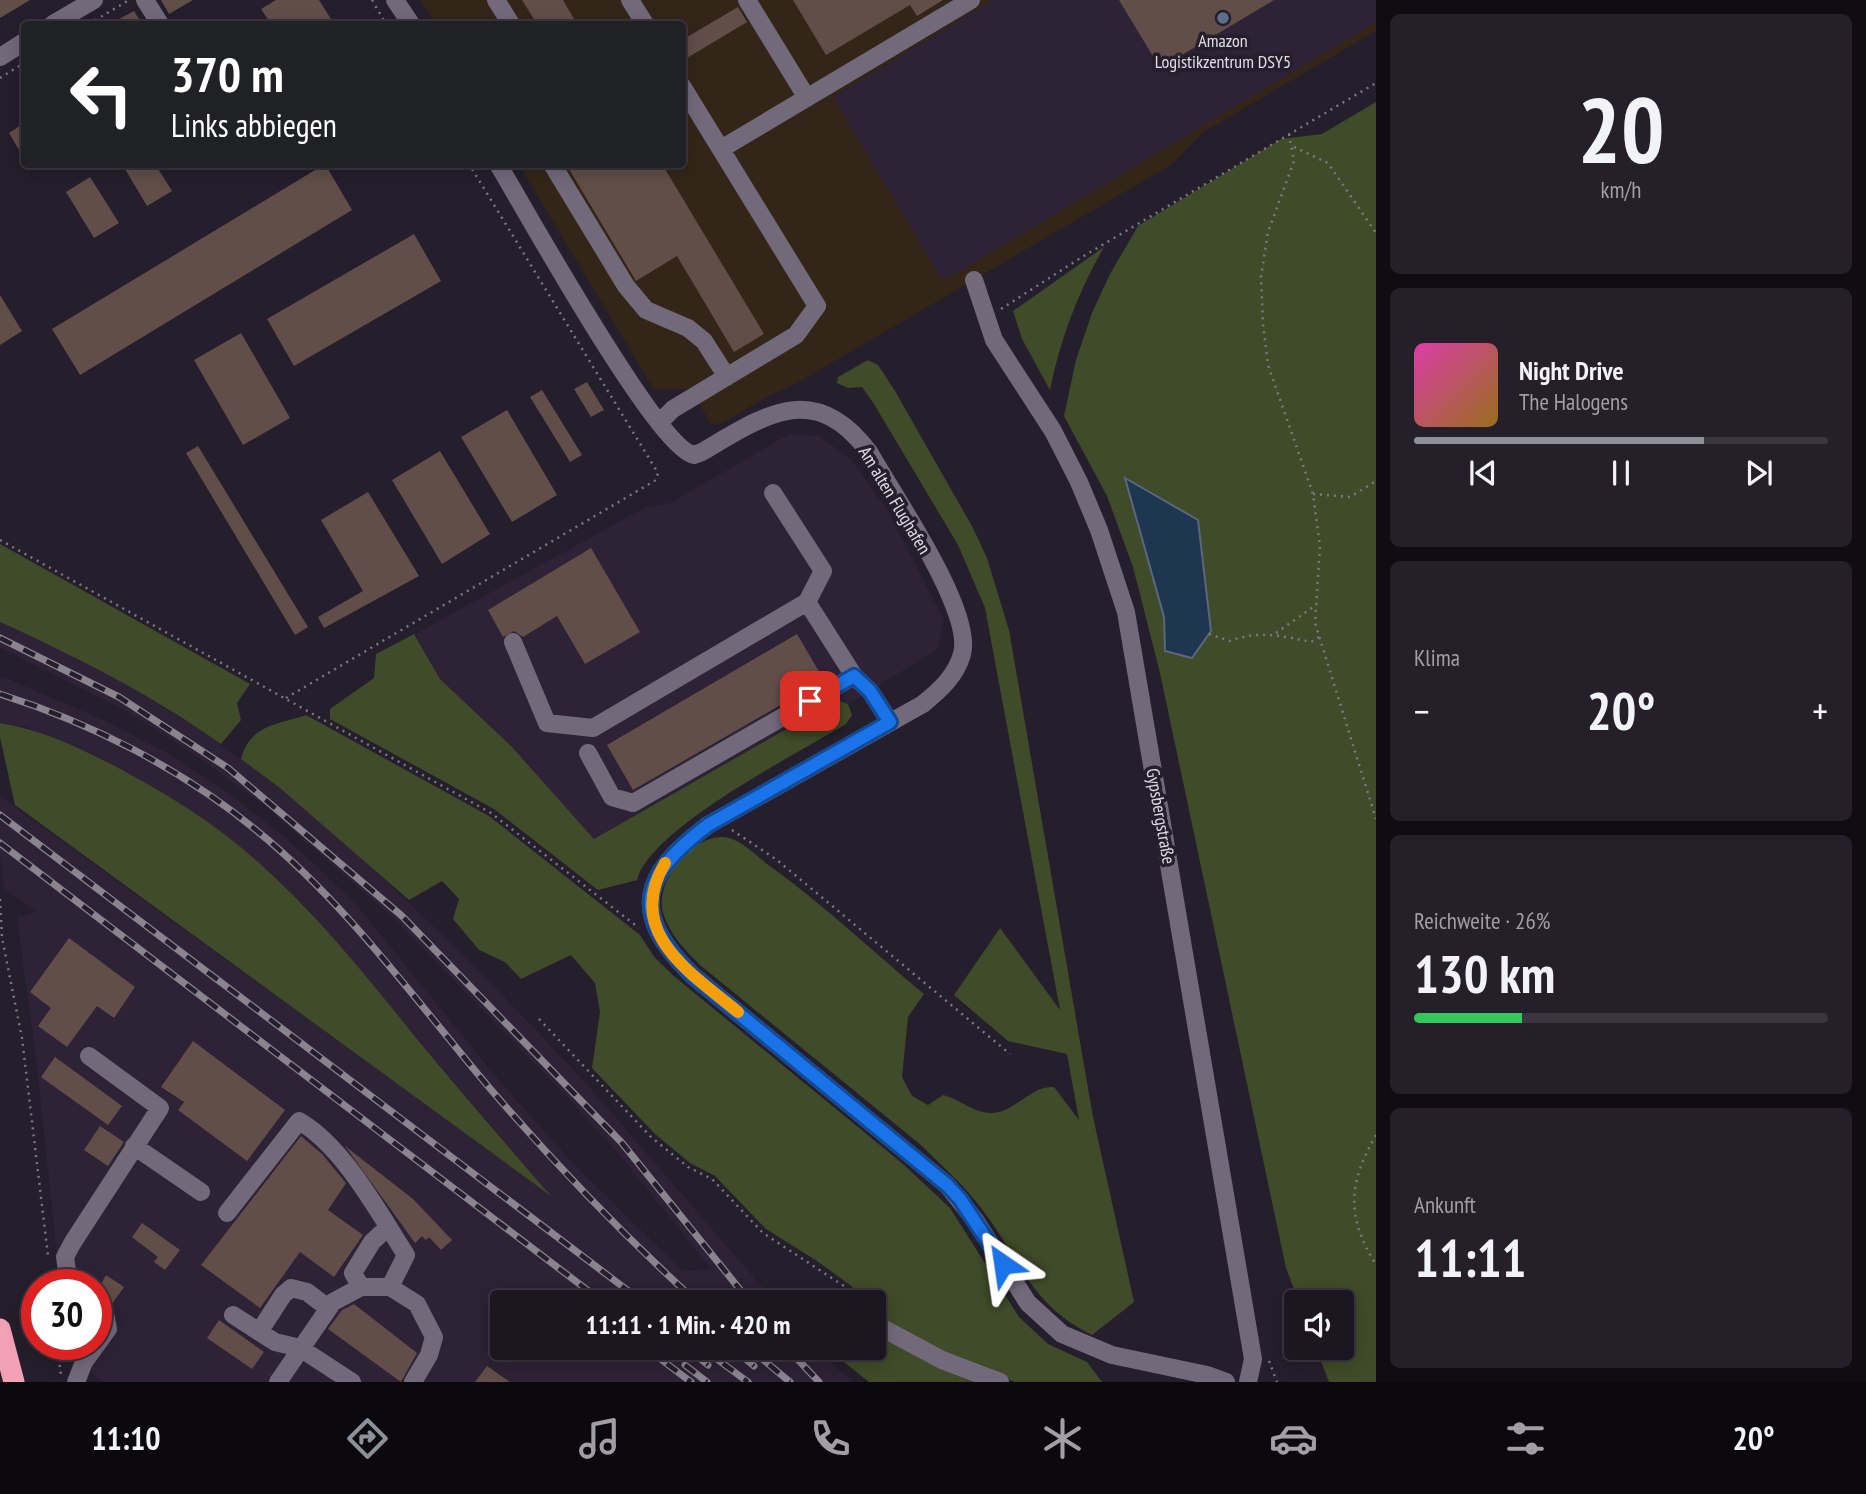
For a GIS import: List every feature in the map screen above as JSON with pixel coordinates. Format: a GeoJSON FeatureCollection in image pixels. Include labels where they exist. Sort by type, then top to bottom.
{"type":"FeatureCollection","features":[{"type":"Feature","properties":{"kind":"highway"},"geometry":{"type":"LineString","coordinates":[[0,1328],[15,1382]]}},
{"type":"Feature","properties":{"kind":"street"},"geometry":{"type":"LineString","coordinates":[[58,21],[93,0]]}},
{"type":"Feature","properties":{"kind":"street"},"geometry":{"type":"LineString","coordinates":[[145,0],[158,21]]}},
{"type":"Feature","properties":{"kind":"street"},"geometry":{"type":"LineString","coordinates":[[395,0],[409,21]]}},
{"type":"Feature","properties":{"kind":"street"},"geometry":{"type":"LineString","coordinates":[[496,0],[509,21]]}},
{"type":"Feature","properties":{"kind":"street"},"geometry":{"type":"LineString","coordinates":[[630,0],[643,21]]}},
{"type":"Feature","properties":{"kind":"street"},"geometry":{"type":"LineString","coordinates":[[747,0],[807,99]]}},
{"type":"Feature","properties":{"kind":"street"},"geometry":{"type":"LineString","coordinates":[[721,149],[971,0]]}},
{"type":"Feature","properties":{"kind":"street"},"geometry":{"type":"LineString","coordinates":[[2,50],[21,43]]}},
{"type":"Feature","properties":{"kind":"street"},"geometry":{"type":"LineString","coordinates":[[659,423],[673,409],[796,335],[817,306],[686,92]]}},
{"type":"Feature","properties":{"kind":"street","name":"Am alten Flughafen"},"geometry":{"type":"LineString","coordinates":[[500,168],[640,398],[679,448],[694,455],[775,412],[796,409],[835,418],[853,432],[869,452],[947,586],[963,634],[963,653],[945,686],[923,704],[890,722]]}},
{"type":"Feature","properties":{"kind":"street"},"geometry":{"type":"LineString","coordinates":[[554,168],[626,286],[646,310],[688,328],[704,341],[727,377]]}},
{"type":"Feature","properties":{"kind":"street","name":"Gypsbergstraße"},"geometry":{"type":"LineString","coordinates":[[974,280],[994,340],[1052,431],[1079,482],[1099,530],[1126,612],[1254,1359],[1248,1382]]}},
{"type":"Feature","properties":{"kind":"street"},"geometry":{"type":"LineString","coordinates":[[513,642],[547,723],[593,727],[807,602],[823,571],[773,492]]}},
{"type":"Feature","properties":{"kind":"street"},"geometry":{"type":"LineString","coordinates":[[807,602],[854,676],[870,691],[890,722],[708,825],[673,855],[653,884],[652,914],[658,936],[692,975],[947,1185],[967,1209],[1042,1319],[1087,1346],[1226,1382]]}},
{"type":"Feature","properties":{"kind":"street"},"geometry":{"type":"LineString","coordinates":[[588,753],[612,797],[633,803],[854,676]]}},
{"type":"Feature","properties":{"kind":"street"},"geometry":{"type":"LineString","coordinates":[[67,1269],[65,1257],[73,1242],[160,1108],[89,1056]]}},
{"type":"Feature","properties":{"kind":"street"},"geometry":{"type":"LineString","coordinates":[[227,1213],[299,1121],[315,1130],[367,1194],[405,1255],[390,1287]]}},
{"type":"Feature","properties":{"kind":"street"},"geometry":{"type":"LineString","coordinates":[[134,1146],[201,1192]]}},
{"type":"Feature","properties":{"kind":"street"},"geometry":{"type":"LineString","coordinates":[[361,1287],[353,1273],[356,1266],[372,1242],[388,1227]]}},
{"type":"Feature","properties":{"kind":"street"},"geometry":{"type":"LineString","coordinates":[[278,1382],[328,1308],[361,1287],[390,1287],[417,1304],[434,1336],[429,1355],[413,1382]]}},
{"type":"Feature","properties":{"kind":"street"},"geometry":{"type":"LineString","coordinates":[[259,1332],[282,1295],[291,1288],[307,1292],[328,1308]]}},
{"type":"Feature","properties":{"kind":"street"},"geometry":{"type":"LineString","coordinates":[[233,1315],[287,1348],[300,1348],[352,1382]]}},
{"type":"Feature","properties":{"kind":"street"},"geometry":{"type":"LineString","coordinates":[[886,1330],[942,1360],[1000,1382]]}},
{"type":"Feature","properties":{"kind":"street"},"geometry":{"type":"LineString","coordinates":[[76,1382],[85,1360]]}},
{"type":"Feature","properties":{"kind":"path"},"geometry":{"type":"LineString","coordinates":[[94,21],[129,0]]}},
{"type":"Feature","properties":{"kind":"path"},"geometry":{"type":"LineString","coordinates":[[372,0],[384,21]]}},
{"type":"Feature","properties":{"kind":"path"},"geometry":{"type":"LineString","coordinates":[[0,78],[21,65]]}},
{"type":"Feature","properties":{"kind":"path"},"geometry":{"type":"LineString","coordinates":[[985,319],[1376,83]]}},
{"type":"Feature","properties":{"kind":"path"},"geometry":{"type":"LineString","coordinates":[[1289,134],[1294,147],[1294,161],[1268,232],[1261,277],[1262,324],[1268,365],[1312,494],[1320,546],[1315,623],[1376,819]]}},
{"type":"Feature","properties":{"kind":"path"},"geometry":{"type":"LineString","coordinates":[[1294,147],[1328,163],[1376,233]]}},
{"type":"Feature","properties":{"kind":"path"},"geometry":{"type":"LineString","coordinates":[[286,698],[656,480],[658,473],[621,409],[471,168]]}},
{"type":"Feature","properties":{"kind":"path"},"geometry":{"type":"LineString","coordinates":[[1312,494],[1350,497],[1376,481]]}},
{"type":"Feature","properties":{"kind":"path"},"geometry":{"type":"LineString","coordinates":[[0,540],[491,813],[642,931],[658,936]]}},
{"type":"Feature","properties":{"kind":"path"},"geometry":{"type":"LineString","coordinates":[[1274,634],[1316,605]]}},
{"type":"Feature","properties":{"kind":"path"},"geometry":{"type":"LineString","coordinates":[[1209,634],[1230,641],[1244,636],[1274,634],[1311,642],[1319,637]]}},
{"type":"Feature","properties":{"kind":"path"},"geometry":{"type":"LineString","coordinates":[[708,825],[732,830],[777,860],[1010,1054]]}},
{"type":"Feature","properties":{"kind":"path"},"geometry":{"type":"LineString","coordinates":[[0,899],[2,938],[22,1038],[48,1257]]}},
{"type":"Feature","properties":{"kind":"path"},"geometry":{"type":"LineString","coordinates":[[539,1019],[652,1137],[688,1167],[712,1179],[763,1233],[849,1290]]}},
{"type":"Feature","properties":{"kind":"path"},"geometry":{"type":"LineString","coordinates":[[1376,1135],[1361,1161],[1352,1200],[1360,1238],[1376,1265]]}},
{"type":"Feature","properties":{"kind":"path"},"geometry":{"type":"LineString","coordinates":[[59,1360],[62,1382]]}},
{"type":"Feature","properties":{"kind":"shaded area"},"geometry":{"type":"Polygon","coordinates":[[[420,0],[1376,0],[1376,31],[1204,132],[1171,165],[797,383],[723,423],[711,424],[690,389],[654,390],[521,168],[686,168],[686,21],[433,21],[420,0]]]}},
{"type":"Feature","properties":{"kind":"shaded area"},"geometry":{"type":"Polygon","coordinates":[[[993,0],[1376,0],[1376,22],[943,281],[833,97],[993,0]]]}},
{"type":"Feature","properties":{"kind":"shaded area"},"geometry":{"type":"Polygon","coordinates":[[[789,434],[819,436],[851,459],[889,512],[944,620],[938,649],[849,704],[837,700],[594,839],[512,747],[440,679],[415,634],[644,508],[670,503],[789,434]]]}},
{"type":"Feature","properties":{"kind":"shaded area"},"geometry":{"type":"Polygon","coordinates":[[[0,622],[65,652],[140,692],[211,737],[280,788],[345,842],[472,963],[586,1083],[765,1290],[490,1290],[490,1360],[829,1360],[852,1382],[104,1382],[91,1373],[92,1367],[80,1360],[112,1360],[112,1269],[58,1269],[36,1058],[17,918],[36,911],[4,889],[0,855],[0,796],[548,1193],[305,906],[27,727],[0,723],[0,680],[4,677],[104,720],[166,752],[224,790],[284,836],[355,903],[499,1080],[579,1170],[683,1271],[711,1269],[626,1163],[569,1099],[392,917],[265,806],[198,757],[128,712],[0,648],[0,622]]]}},
{"type":"Feature","properties":{"kind":"green space"},"geometry":{"type":"Polygon","coordinates":[[[1376,102],[1376,1382],[1329,1382],[1321,1360],[1354,1360],[1354,1290],[1294,1290],[1286,1268],[1160,673],[1133,567],[1107,496],[1064,416],[1076,360],[1092,313],[1110,274],[1138,226],[1281,139],[1322,134],[1376,102]],[[1126,478],[1164,617],[1166,651],[1192,658],[1126,478]]]}},
{"type":"Feature","properties":{"kind":"green space"},"geometry":{"type":"Polygon","coordinates":[[[1104,247],[1071,317],[1050,390],[1022,339],[1013,311],[1104,247]]]}},
{"type":"Feature","properties":{"kind":"green space"},"geometry":{"type":"Polygon","coordinates":[[[868,360],[878,365],[895,391],[973,528],[987,558],[1009,630],[1093,1117],[1134,1302],[1092,1335],[1054,1310],[1041,1296],[984,1212],[946,1169],[921,1145],[700,965],[674,935],[663,913],[665,886],[681,859],[706,840],[719,837],[737,841],[807,895],[924,994],[908,1017],[902,1077],[912,1096],[928,1105],[943,1095],[978,1111],[989,1113],[1007,1109],[1037,1090],[1054,1087],[1079,1120],[1067,1054],[1008,1041],[954,995],[1000,928],[1060,1010],[985,608],[958,545],[874,404],[862,387],[848,388],[837,383],[838,377],[868,360]]]}},
{"type":"Feature","properties":{"kind":"green space"},"geometry":{"type":"Polygon","coordinates":[[[0,544],[250,684],[237,703],[241,720],[221,744],[114,678],[0,622],[0,544]]]}},
{"type":"Feature","properties":{"kind":"green space"},"geometry":{"type":"Polygon","coordinates":[[[414,634],[440,679],[512,747],[594,839],[837,700],[848,704],[852,715],[846,724],[697,815],[669,837],[648,859],[637,880],[598,890],[494,809],[330,719],[330,709],[374,678],[376,654],[414,634]]]}},
{"type":"Feature","properties":{"kind":"green space"},"geometry":{"type":"Polygon","coordinates":[[[306,715],[489,816],[640,935],[655,958],[675,977],[903,1164],[950,1208],[1019,1317],[1048,1344],[1087,1362],[1102,1382],[1015,1382],[945,1354],[886,1322],[886,1290],[855,1290],[817,1261],[766,1229],[715,1176],[690,1163],[655,1134],[592,1068],[600,1012],[595,983],[571,955],[521,979],[505,962],[479,950],[453,919],[459,899],[442,881],[409,900],[280,788],[241,759],[251,739],[275,724],[306,715]]]}},
{"type":"Feature","properties":{"kind":"green space"},"geometry":{"type":"Polygon","coordinates":[[[0,723],[44,734],[113,765],[188,809],[242,848],[301,903],[341,947],[551,1196],[15,805],[0,737],[0,723]]]}},
{"type":"Feature","properties":{"kind":"green space"},"geometry":{"type":"Polygon","coordinates":[[[886,1341],[984,1382],[869,1382],[844,1362],[886,1360],[886,1341]]]}},
{"type":"Feature","properties":{"kind":"water"},"geometry":{"type":"Polygon","coordinates":[[[1125,478],[1198,520],[1211,631],[1192,658],[1165,651],[1164,617],[1125,478]]]}},
{"type":"Feature","properties":{"kind":"building"},"geometry":{"type":"Polygon","coordinates":[[[0,0],[30,0],[0,18],[0,0]]]}},
{"type":"Feature","properties":{"kind":"building"},"geometry":{"type":"Polygon","coordinates":[[[161,0],[193,0],[169,14],[161,0]]]}},
{"type":"Feature","properties":{"kind":"building"},"geometry":{"type":"Polygon","coordinates":[[[276,0],[319,0],[332,21],[269,21],[261,9],[276,0]]]}},
{"type":"Feature","properties":{"kind":"building"},"geometry":{"type":"Polygon","coordinates":[[[522,0],[563,0],[575,21],[535,21],[522,0]]]}},
{"type":"Feature","properties":{"kind":"building"},"geometry":{"type":"Polygon","coordinates":[[[793,0],[943,0],[917,16],[910,5],[826,55],[793,0]]]}},
{"type":"Feature","properties":{"kind":"building"},"geometry":{"type":"Polygon","coordinates":[[[1119,0],[1274,0],[1160,68],[1119,0]]]}},
{"type":"Feature","properties":{"kind":"building"},"geometry":{"type":"Polygon","coordinates":[[[738,7],[747,22],[686,59],[686,38],[738,7]]]}},
{"type":"Feature","properties":{"kind":"building"},"geometry":{"type":"Polygon","coordinates":[[[134,11],[140,21],[116,21],[134,11]]]}},
{"type":"Feature","properties":{"kind":"building"},"geometry":{"type":"Polygon","coordinates":[[[21,125],[21,153],[9,133],[21,125]]]}},
{"type":"Feature","properties":{"kind":"building"},"geometry":{"type":"Polygon","coordinates":[[[124,168],[158,168],[172,191],[147,206],[124,168]]]}},
{"type":"Feature","properties":{"kind":"building"},"geometry":{"type":"Polygon","coordinates":[[[318,168],[327,168],[352,210],[80,375],[52,329],[318,168]]]}},
{"type":"Feature","properties":{"kind":"building"},"geometry":{"type":"Polygon","coordinates":[[[568,168],[664,168],[764,334],[734,352],[677,256],[636,281],[568,168]]]}},
{"type":"Feature","properties":{"kind":"building"},"geometry":{"type":"Polygon","coordinates":[[[90,177],[119,223],[94,238],[66,192],[90,177]]]}},
{"type":"Feature","properties":{"kind":"building"},"geometry":{"type":"Polygon","coordinates":[[[414,234],[441,281],[294,366],[267,319],[414,234]]]}},
{"type":"Feature","properties":{"kind":"building"},"geometry":{"type":"Polygon","coordinates":[[[0,295],[22,331],[0,345],[0,295]]]}},
{"type":"Feature","properties":{"kind":"building"},"geometry":{"type":"Polygon","coordinates":[[[241,333],[290,418],[243,445],[194,360],[241,333]]]}},
{"type":"Feature","properties":{"kind":"building"},"geometry":{"type":"Polygon","coordinates":[[[587,382],[604,410],[591,417],[574,389],[587,382]]]}},
{"type":"Feature","properties":{"kind":"building"},"geometry":{"type":"Polygon","coordinates":[[[542,390],[582,455],[570,462],[530,397],[542,390]]]}},
{"type":"Feature","properties":{"kind":"building"},"geometry":{"type":"Polygon","coordinates":[[[507,410],[557,495],[512,522],[461,437],[507,410]]]}},
{"type":"Feature","properties":{"kind":"building"},"geometry":{"type":"Polygon","coordinates":[[[198,446],[308,627],[295,635],[186,453],[198,446]]]}},
{"type":"Feature","properties":{"kind":"building"},"geometry":{"type":"Polygon","coordinates":[[[440,451],[490,534],[442,564],[392,480],[440,451]]]}},
{"type":"Feature","properties":{"kind":"building"},"geometry":{"type":"Polygon","coordinates":[[[368,492],[419,576],[324,628],[318,617],[363,591],[321,520],[368,492]]]}},
{"type":"Feature","properties":{"kind":"building"},"geometry":{"type":"Polygon","coordinates":[[[591,548],[640,632],[585,664],[557,616],[523,637],[514,631],[503,637],[488,610],[591,548]]]}},
{"type":"Feature","properties":{"kind":"building"},"geometry":{"type":"Polygon","coordinates":[[[797,634],[824,680],[633,790],[607,745],[797,634]]]}},
{"type":"Feature","properties":{"kind":"building"},"geometry":{"type":"Polygon","coordinates":[[[69,938],[135,987],[114,1018],[97,1006],[67,1047],[38,1026],[51,1008],[30,992],[69,938]]]}},
{"type":"Feature","properties":{"kind":"building"},"geometry":{"type":"Polygon","coordinates":[[[193,1041],[285,1110],[247,1161],[178,1110],[184,1102],[161,1087],[193,1041]]]}},
{"type":"Feature","properties":{"kind":"building"},"geometry":{"type":"Polygon","coordinates":[[[55,1057],[122,1106],[108,1125],[41,1077],[55,1057]]]}},
{"type":"Feature","properties":{"kind":"building"},"geometry":{"type":"Polygon","coordinates":[[[100,1126],[124,1142],[108,1166],[84,1150],[100,1126]]]}},
{"type":"Feature","properties":{"kind":"building"},"geometry":{"type":"Polygon","coordinates":[[[301,1136],[322,1154],[346,1183],[328,1210],[363,1235],[334,1277],[300,1252],[260,1308],[201,1265],[301,1136]]]}},
{"type":"Feature","properties":{"kind":"building"},"geometry":{"type":"Polygon","coordinates":[[[345,1146],[413,1199],[452,1240],[441,1250],[429,1237],[426,1240],[422,1236],[415,1243],[345,1146]]]}},
{"type":"Feature","properties":{"kind":"building"},"geometry":{"type":"Polygon","coordinates":[[[142,1223],[180,1250],[165,1270],[154,1262],[158,1257],[132,1237],[142,1223]]]}},
{"type":"Feature","properties":{"kind":"building"},"geometry":{"type":"Polygon","coordinates":[[[112,1279],[124,1287],[112,1304],[112,1279]]]}},
{"type":"Feature","properties":{"kind":"building"},"geometry":{"type":"Polygon","coordinates":[[[354,1304],[417,1353],[401,1382],[328,1329],[342,1310],[354,1304]]]}},
{"type":"Feature","properties":{"kind":"building"},"geometry":{"type":"Polygon","coordinates":[[[219,1320],[264,1352],[252,1369],[207,1338],[219,1320]]]}},
{"type":"Feature","properties":{"kind":"building"},"geometry":{"type":"Polygon","coordinates":[[[487,1366],[510,1382],[475,1382],[487,1366]]]}},
{"type":"Feature","properties":{"kind":"railway"},"geometry":{"type":"LineString","coordinates":[[0,638],[119,697],[228,768],[402,916],[622,1143],[740,1290]]}},
{"type":"Feature","properties":{"kind":"railway"},"geometry":{"type":"LineString","coordinates":[[0,694],[68,719],[166,768],[227,808],[289,858],[320,888],[377,952],[537,1142],[615,1224],[684,1290]]}},
{"type":"Feature","properties":{"kind":"railway"},"geometry":{"type":"LineString","coordinates":[[0,815],[627,1290]]}},
{"type":"Feature","properties":{"kind":"railway"},"geometry":{"type":"LineString","coordinates":[[0,843],[587,1290]]}},
{"type":"Feature","properties":{"kind":"railway"},"geometry":{"type":"LineString","coordinates":[[662,1360],[691,1382]]}},
{"type":"Feature","properties":{"kind":"railway"},"geometry":{"type":"LineString","coordinates":[[702,1360],[708,1365]]}},
{"type":"Feature","properties":{"kind":"railway"},"geometry":{"type":"LineString","coordinates":[[718,1360],[748,1382]]}},
{"type":"Feature","properties":{"kind":"railway"},"geometry":{"type":"LineString","coordinates":[[747,1360],[754,1366]]}},
{"type":"Feature","properties":{"kind":"railway"},"geometry":{"type":"LineString","coordinates":[[763,1360],[790,1382]]}},
{"type":"Feature","properties":{"kind":"railway"},"geometry":{"type":"LineString","coordinates":[[798,1360],[819,1382]]}},
{"type":"Feature","properties":{"kind":"railway"},"geometry":{"type":"LineString","coordinates":[[685,1365],[707,1382]]}},
{"type":"Feature","properties":{"kind":"slow traffic"},"geometry":{"type":"LineString","coordinates":[[665,863],[653,884],[651,897],[658,936],[692,975],[738,1012]]}},
{"type":"Feature","properties":{"kind":"place","name":"Amazon Logistikzentrum DSY5"},"geometry":{"type":"Point","coordinates":[1223,18]}},
{"type":"Feature","properties":{"kind":"route"},"geometry":{"type":"LineString","coordinates":[[810,701],[854,676],[870,691],[890,722],[708,825],[681,846],[664,864],[653,884],[652,914],[658,936],[692,975],[947,1185],[960,1199],[1003,1264]]}}]}
